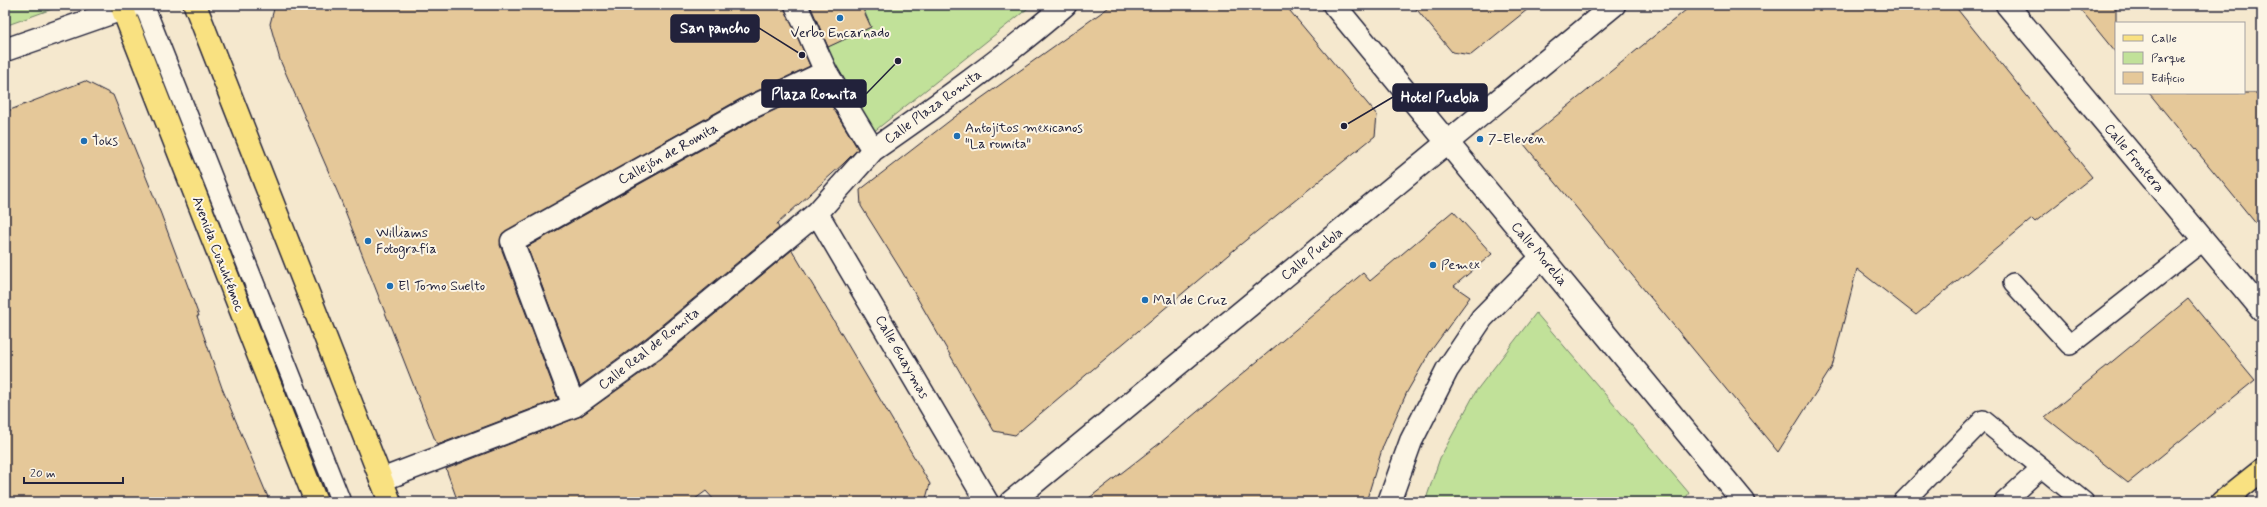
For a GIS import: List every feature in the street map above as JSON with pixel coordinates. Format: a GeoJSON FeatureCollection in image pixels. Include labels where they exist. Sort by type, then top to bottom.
{"type":"FeatureCollection","features":[{"type":"Feature","properties":{"kind":"main road"},"geometry":{"type":"LineString","coordinates":[[195,5],[390,502]]}},
{"type":"Feature","properties":{"kind":"main road","name":"Avenida Cuauhtémoc"},"geometry":{"type":"LineString","coordinates":[[126,6],[316,502]]}},
{"type":"Feature","properties":{"kind":"main road"},"geometry":{"type":"LineString","coordinates":[[2222,502],[2262,470]]}},
{"type":"Feature","properties":{"kind":"street","name":"Calle Plaza Romita"},"geometry":{"type":"LineString","coordinates":[[796,5],[826,72],[873,150],[956,93],[1065,5]]}},
{"type":"Feature","properties":{"kind":"street","name":"Calle Morelia"},"geometry":{"type":"LineString","coordinates":[[1334,5],[1743,501]]}},
{"type":"Feature","properties":{"kind":"street","name":"Calle Puebla"},"geometry":{"type":"LineString","coordinates":[[1010,502],[1614,5]]}},
{"type":"Feature","properties":{"kind":"street","name":"Calle Frontera"},"geometry":{"type":"LineString","coordinates":[[2007,5],[2262,310]]}},
{"type":"Feature","properties":{"kind":"street"},"geometry":{"type":"LineString","coordinates":[[5,50],[126,6]]}},
{"type":"Feature","properties":{"kind":"street","name":"Callejón de Romita"},"geometry":{"type":"LineString","coordinates":[[574,406],[512,241],[748,109],[826,72]]}},
{"type":"Feature","properties":{"kind":"street","name":"Calle Real de Romita"},"geometry":{"type":"LineString","coordinates":[[381,480],[574,406],[654,348],[817,213],[873,150]]}},
{"type":"Feature","properties":{"kind":"street","name":"Calle Guaymas"},"geometry":{"type":"LineString","coordinates":[[817,213],[987,502]]}},
{"type":"Feature","properties":{"kind":"street"},"geometry":{"type":"LineString","coordinates":[[1389,502],[1411,441],[1448,370],[1482,318],[1542,257]]}},
{"type":"Feature","properties":{"kind":"lane"},"geometry":{"type":"LineString","coordinates":[[144,5],[341,502]]}},
{"type":"Feature","properties":{"kind":"lane"},"geometry":{"type":"LineString","coordinates":[[2013,283],[2070,345],[2204,240]]}},
{"type":"Feature","properties":{"kind":"lane"},"geometry":{"type":"LineString","coordinates":[[1903,502],[1983,420],[2084,502]]}},
{"type":"Feature","properties":{"kind":"lane"},"geometry":{"type":"LineString","coordinates":[[2004,502],[2041,468]]}},
{"type":"Feature","properties":{"kind":"green space"},"geometry":{"type":"Polygon","coordinates":[[[5,5],[63,5],[5,26],[5,5]]]}},
{"type":"Feature","properties":{"kind":"green space"},"geometry":{"type":"Polygon","coordinates":[[[870,5],[1032,5],[872,133],[827,47],[871,27],[863,8],[870,5]]]}},
{"type":"Feature","properties":{"kind":"green space"},"geometry":{"type":"Polygon","coordinates":[[[1536,313],[1689,493],[1683,502],[1425,502],[1440,458],[1476,391],[1536,313]]]}},
{"type":"Feature","properties":{"kind":"building"},"geometry":{"type":"Polygon","coordinates":[[[275,5],[784,5],[810,66],[742,98],[502,234],[500,245],[558,399],[437,445],[340,198],[280,60],[270,24],[275,5]]]}},
{"type":"Feature","properties":{"kind":"building","name":"Verbo Encarnado"},"geometry":{"type":"Polygon","coordinates":[[[810,5],[861,5],[871,27],[828,47],[810,5]]]}},
{"type":"Feature","properties":{"kind":"building"},"geometry":{"type":"Polygon","coordinates":[[[1112,5],[1285,5],[1377,115],[1375,136],[1241,244],[1015,435],[994,431],[901,270],[861,206],[860,190],[952,119],[1112,5]]]}},
{"type":"Feature","properties":{"kind":"building"},"geometry":{"type":"Polygon","coordinates":[[[1413,5],[1533,5],[1471,55],[1452,52],[1413,5]]]}},
{"type":"Feature","properties":{"kind":"building"},"geometry":{"type":"Polygon","coordinates":[[[1692,5],[1954,5],[2092,177],[2035,222],[2032,219],[1916,315],[1857,269],[1832,367],[1778,452],[1523,143],[1692,5]]]}},
{"type":"Feature","properties":{"kind":"building"},"geometry":{"type":"Polygon","coordinates":[[[2077,5],[2116,5],[2115,52],[2077,5]]]}},
{"type":"Feature","properties":{"kind":"building"},"geometry":{"type":"Polygon","coordinates":[[[85,81],[113,95],[161,214],[199,316],[197,316],[222,388],[270,502],[5,502],[5,112],[85,81]]]}},
{"type":"Feature","properties":{"kind":"building"},"geometry":{"type":"Polygon","coordinates":[[[821,88],[858,149],[777,224],[779,228],[646,338],[580,386],[527,247],[754,120],[821,88]]]}},
{"type":"Feature","properties":{"kind":"building"},"geometry":{"type":"Polygon","coordinates":[[[2262,93],[2262,231],[2150,94],[2262,93]]]}},
{"type":"Feature","properties":{"kind":"building"},"geometry":{"type":"Polygon","coordinates":[[[1453,211],[1492,254],[1454,286],[1470,297],[1430,352],[1407,392],[1383,446],[1366,502],[1084,502],[1160,443],[1363,273],[1370,281],[1453,211]]]}},
{"type":"Feature","properties":{"kind":"building"},"geometry":{"type":"Polygon","coordinates":[[[792,250],[930,484],[925,502],[716,502],[706,491],[691,502],[458,502],[446,469],[581,416],[662,358],[792,250]]]}},
{"type":"Feature","properties":{"kind":"building"},"geometry":{"type":"Polygon","coordinates":[[[2188,299],[2255,380],[2128,483],[2045,417],[2188,299]]]}},
{"type":"Feature","properties":{"kind":"place","name":"Verbo Encarnado"},"geometry":{"type":"Point","coordinates":[840,18]}},
{"type":"Feature","properties":{"kind":"place","name":"San pancho"},"geometry":{"type":"Point","coordinates":[802,55]}},
{"type":"Feature","properties":{"kind":"place","name":"Plaza Romita"},"geometry":{"type":"Point","coordinates":[898,61]}},
{"type":"Feature","properties":{"kind":"place","name":"Hotel Puebla"},"geometry":{"type":"Point","coordinates":[1344,126]}},
{"type":"Feature","properties":{"kind":"place","name":"Antojitos mexicanos \"La romita\""},"geometry":{"type":"Point","coordinates":[957,136]}},
{"type":"Feature","properties":{"kind":"place","name":"7-Eleven"},"geometry":{"type":"Point","coordinates":[1480,139]}},
{"type":"Feature","properties":{"kind":"place","name":"Toks"},"geometry":{"type":"Point","coordinates":[84,141]}},
{"type":"Feature","properties":{"kind":"place","name":"Williams Fotografía"},"geometry":{"type":"Point","coordinates":[368,241]}},
{"type":"Feature","properties":{"kind":"place","name":"Pemex"},"geometry":{"type":"Point","coordinates":[1433,265]}},
{"type":"Feature","properties":{"kind":"place","name":"El Tomo Suelto"},"geometry":{"type":"Point","coordinates":[390,286]}},
{"type":"Feature","properties":{"kind":"place","name":"Mal de Cruz"},"geometry":{"type":"Point","coordinates":[1145,300]}}]}
